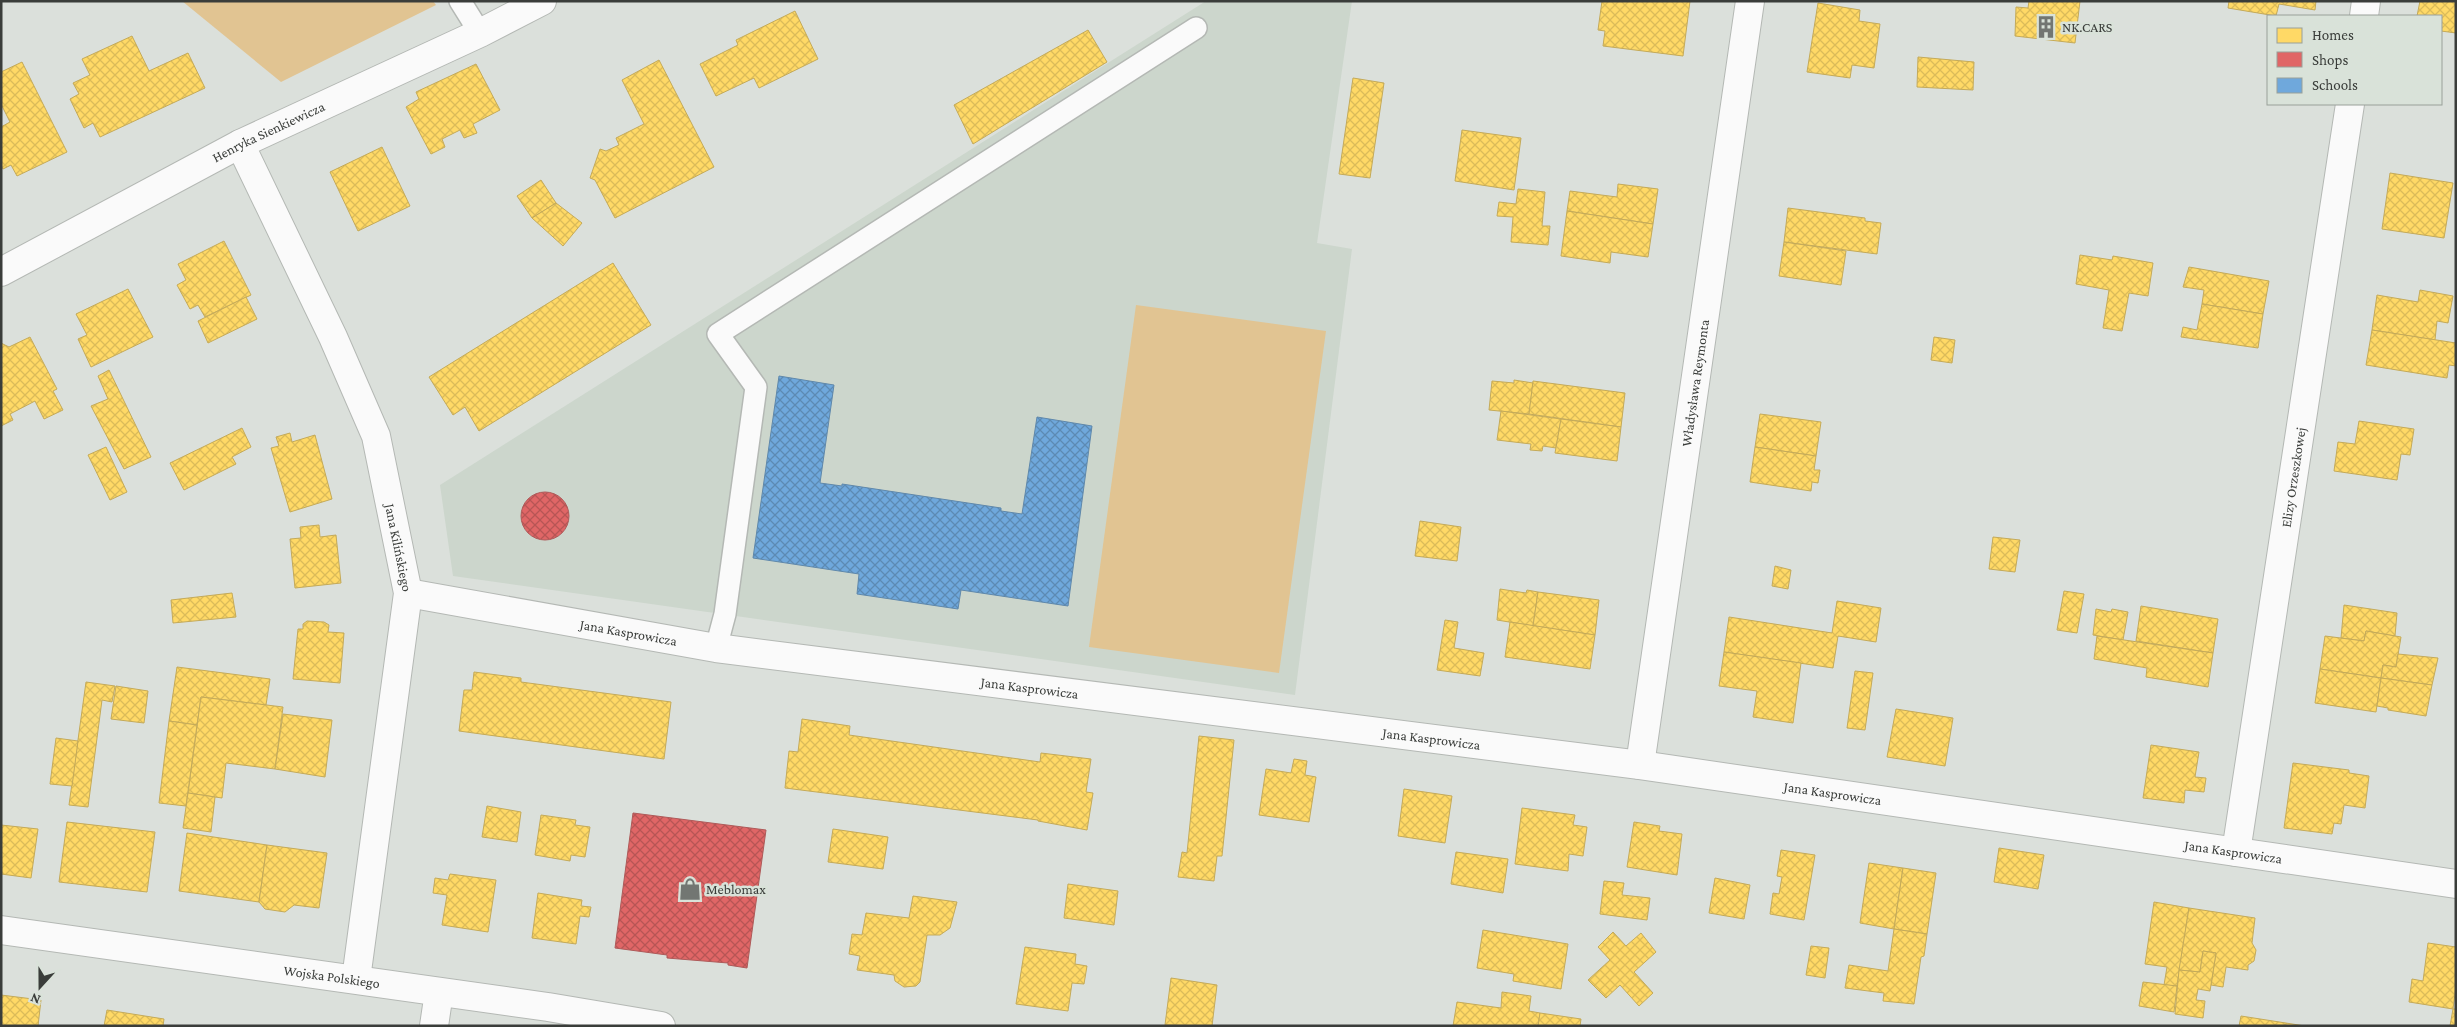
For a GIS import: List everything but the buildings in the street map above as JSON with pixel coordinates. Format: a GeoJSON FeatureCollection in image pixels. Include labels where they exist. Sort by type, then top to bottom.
{"type":"FeatureCollection","features":[{"type":"Feature","properties":{"kind":"street","name":"Henryka Sienkiewicza"},"geometry":{"type":"LineString","coordinates":[[1,272],[240,144],[480,33],[542,1]]}},
{"type":"Feature","properties":{"kind":"street","name":"Władysława Reymonta"},"geometry":{"type":"LineString","coordinates":[[1640,765],[1750,1]]}},
{"type":"Feature","properties":{"kind":"street"},"geometry":{"type":"LineString","coordinates":[[2364,15],[2366,1]]}},
{"type":"Feature","properties":{"kind":"street","name":"Elizy Orzeszkowej"},"geometry":{"type":"LineString","coordinates":[[2236,852],[2350,105]]}},
{"type":"Feature","properties":{"kind":"street","name":"Jana Kilińskiego"},"geometry":{"type":"LineString","coordinates":[[240,144],[333,337],[376,436],[408,592],[356,979]]}},
{"type":"Feature","properties":{"kind":"street","name":"Jana Kasprowicza"},"geometry":{"type":"LineString","coordinates":[[408,592],[716,648],[1640,765],[2456,884]]}},
{"type":"Feature","properties":{"kind":"street","name":"Wojska Polskiego"},"geometry":{"type":"LineString","coordinates":[[1,930],[548,1006],[661,1026]]}},
{"type":"Feature","properties":{"kind":"street"},"geometry":{"type":"LineString","coordinates":[[434,1026],[439,992]]}},
{"type":"Feature","properties":{"kind":"lane"},"geometry":{"type":"LineString","coordinates":[[460,1],[480,33]]}},
{"type":"Feature","properties":{"kind":"lane"},"geometry":{"type":"LineString","coordinates":[[716,648],[725,614],[756,387],[718,334],[1196,28]]}},
{"type":"Feature","properties":{"kind":"shaded area"},"geometry":{"type":"Polygon","coordinates":[[[182,1],[433,1],[436,5],[281,82],[182,1]]]}},
{"type":"Feature","properties":{"kind":"shaded area"},"geometry":{"type":"Polygon","coordinates":[[[1206,1],[1352,1],[1317,243],[1352,249],[1295,695],[453,576],[440,485],[1206,1]]]}},
{"type":"Feature","properties":{"kind":"shaded area"},"geometry":{"type":"Polygon","coordinates":[[[1136,305],[1326,331],[1279,673],[1089,647],[1136,305]]]}},
{"type":"Feature","properties":{"kind":"place","name":"NK.CARS"},"geometry":{"type":"Point","coordinates":[2046,27]}},
{"type":"Feature","properties":{"kind":"place","name":"Meblomax"},"geometry":{"type":"Point","coordinates":[690,889]}}]}
